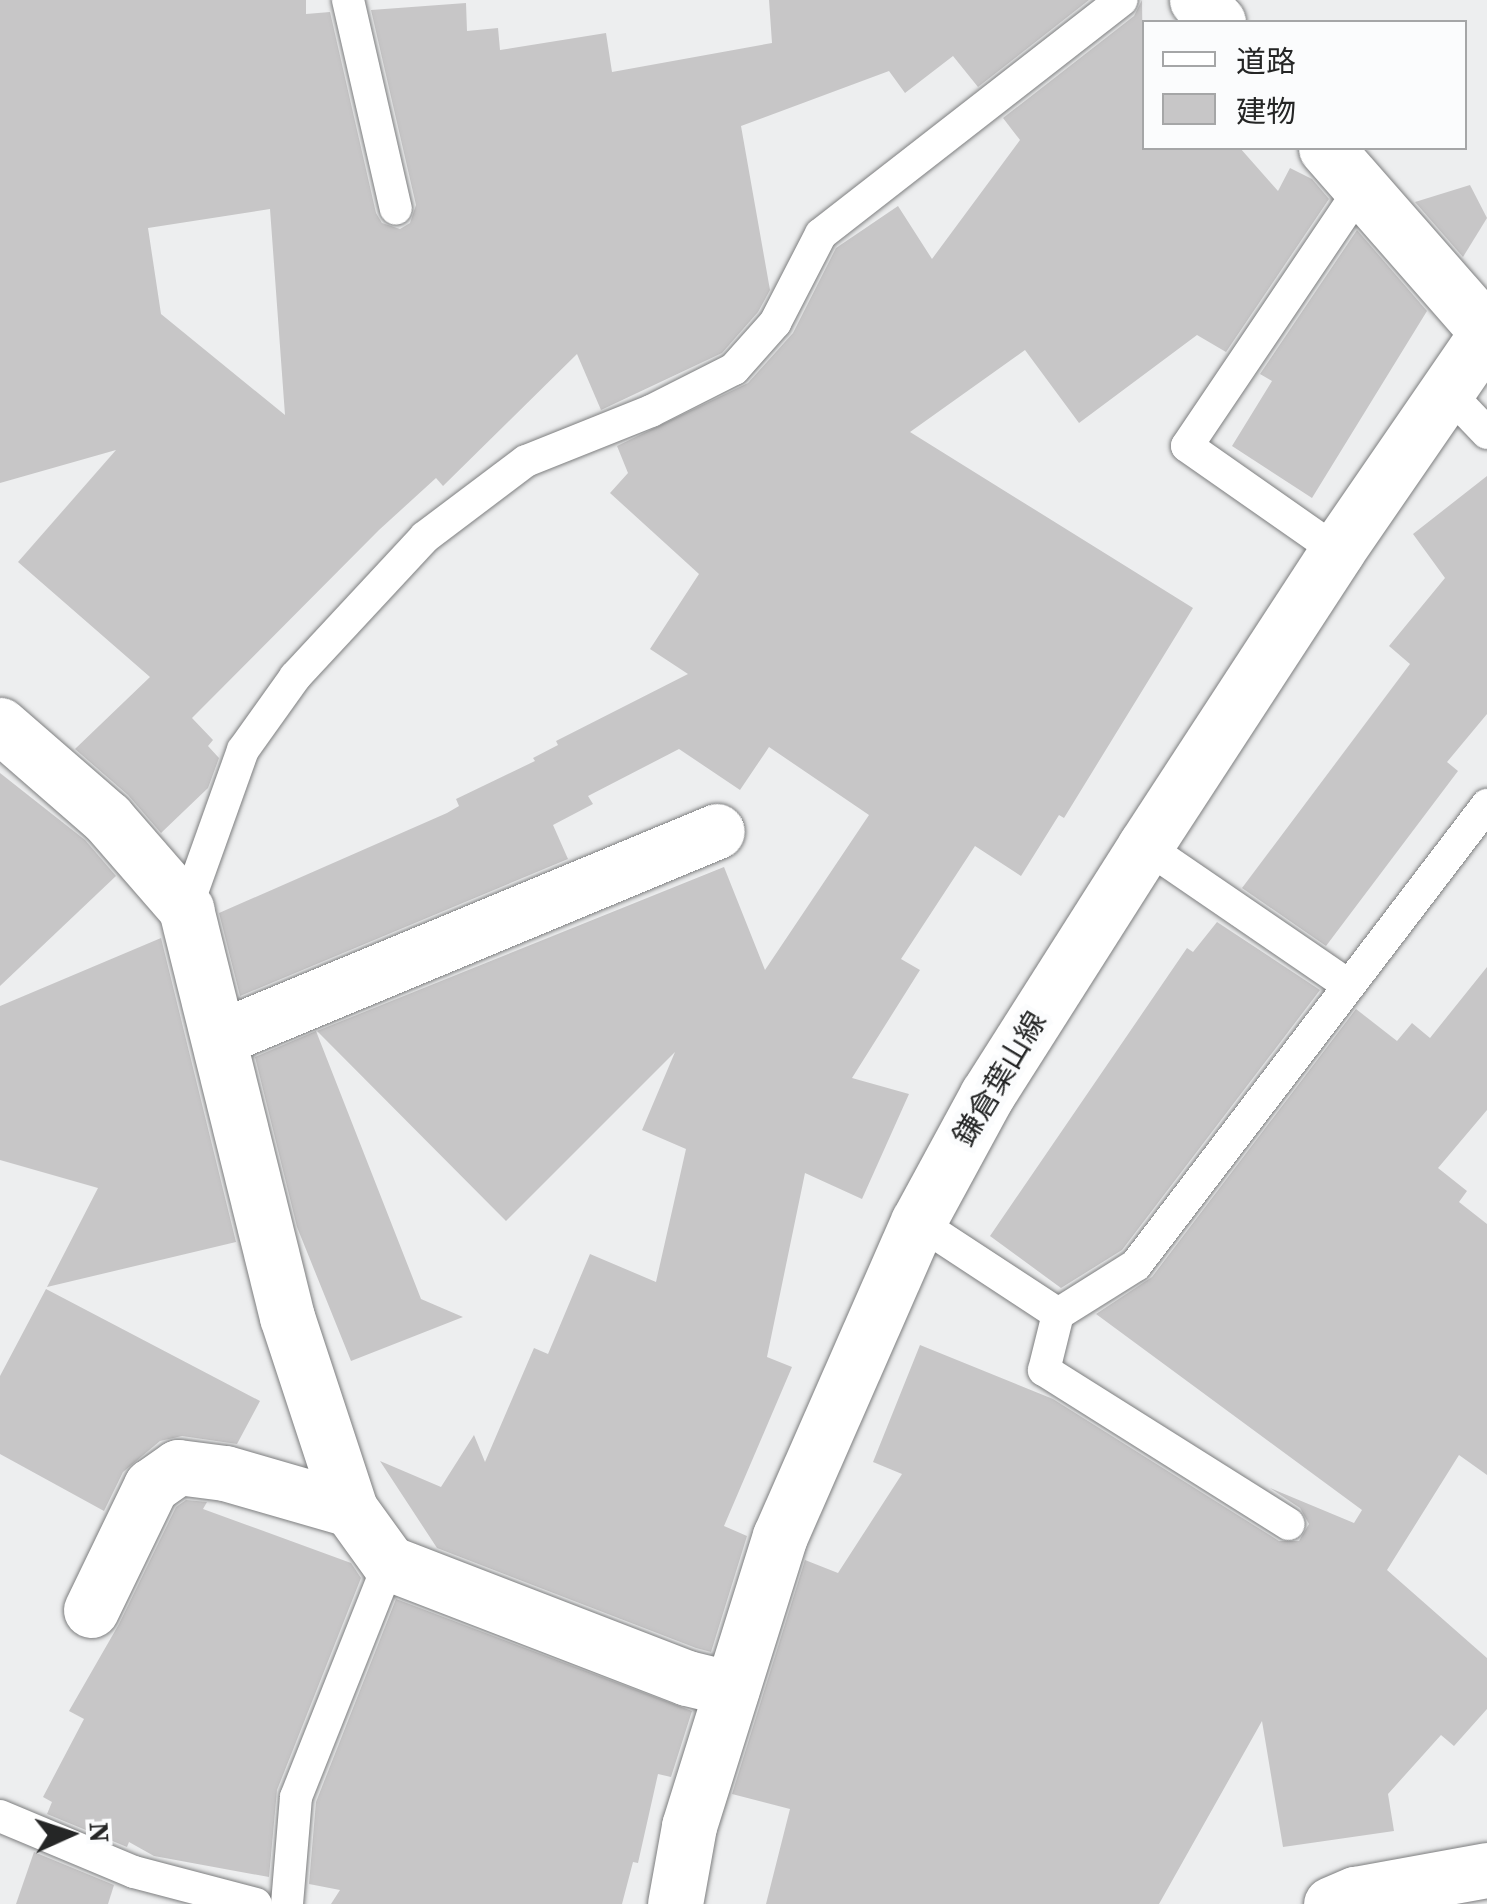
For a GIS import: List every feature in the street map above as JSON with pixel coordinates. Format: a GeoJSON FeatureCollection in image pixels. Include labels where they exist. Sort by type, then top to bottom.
{"type":"FeatureCollection","features":[{"type":"Feature","properties":{"kind":"street"},"geometry":{"type":"LineString","coordinates":[[1197,0],[1216,20]]}},
{"type":"Feature","properties":{"kind":"street"},"geometry":{"type":"LineString","coordinates":[[1344,168],[1487,332]]}},
{"type":"Feature","properties":{"kind":"street","name":"鎌倉葉山線"},"geometry":{"type":"LineString","coordinates":[[676,1904],[689,1826],[780,1536],[918,1222],[987,1095],[1146,846],[1337,551],[1487,332]]}},
{"type":"Feature","properties":{"kind":"street"},"geometry":{"type":"LineString","coordinates":[[0,725],[107,818],[186,909],[287,1317],[350,1509],[389,1563],[688,1678],[732,1689]]}},
{"type":"Feature","properties":{"kind":"street"},"geometry":{"type":"LineString","coordinates":[[218,1038],[718,831]]}},
{"type":"Feature","properties":{"kind":"street"},"geometry":{"type":"LineString","coordinates":[[92,1610],[151,1486],[178,1468],[225,1472],[350,1509]]}},
{"type":"Feature","properties":{"kind":"street"},"geometry":{"type":"LineString","coordinates":[[1331,1904],[1355,1894],[1487,1870]]}},
{"type":"Feature","properties":{"kind":"lane"},"geometry":{"type":"LineString","coordinates":[[348,0],[396,209]]}},
{"type":"Feature","properties":{"kind":"lane"},"geometry":{"type":"LineString","coordinates":[[186,909],[243,750],[295,677],[425,538],[526,461],[651,411],[734,369],[774,322],[821,234],[1122,0]]}},
{"type":"Feature","properties":{"kind":"lane"},"geometry":{"type":"LineString","coordinates":[[1337,551],[1187,446],[1344,168]]}},
{"type":"Feature","properties":{"kind":"lane"},"geometry":{"type":"LineString","coordinates":[[1448,391],[1487,433]]}},
{"type":"Feature","properties":{"kind":"lane"},"geometry":{"type":"LineString","coordinates":[[1289,1524],[1044,1370],[1058,1314],[1136,1264],[1487,805]]}},
{"type":"Feature","properties":{"kind":"lane"},"geometry":{"type":"LineString","coordinates":[[1146,846],[1348,985]]}},
{"type":"Feature","properties":{"kind":"lane"},"geometry":{"type":"LineString","coordinates":[[918,1222],[1058,1314]]}},
{"type":"Feature","properties":{"kind":"lane"},"geometry":{"type":"LineString","coordinates":[[287,1904],[296,1797],[389,1563]]}},
{"type":"Feature","properties":{"kind":"lane"},"geometry":{"type":"LineString","coordinates":[[0,1816],[134,1872],[256,1904]]}},
{"type":"Feature","properties":{"kind":"building"},"geometry":{"type":"Polygon","coordinates":[[[0,0],[306,0],[306,14],[330,12],[376,213],[382,223],[400,229],[410,223],[416,205],[371,10],[466,3],[467,31],[498,28],[500,50],[606,33],[612,72],[772,43],[769,0],[1089,0],[978,87],[953,56],[905,93],[889,71],[741,126],[770,290],[758,312],[722,353],[601,410],[577,354],[443,486],[436,478],[379,530],[192,718],[213,740],[208,746],[219,758],[208,788],[161,833],[128,795],[75,749],[150,677],[18,562],[116,450],[0,483],[0,0]],[[270,209],[148,228],[161,314],[285,415],[270,209]]]}},
{"type":"Feature","properties":{"kind":"building"},"geometry":{"type":"Polygon","coordinates":[[[1142,0],[1142,150],[1242,150],[1278,191],[1290,168],[1312,179],[1329,199],[1226,352],[1197,335],[1079,423],[1025,350],[910,432],[1193,608],[1064,818],[1059,815],[1021,876],[975,846],[901,959],[920,970],[852,1078],[909,1094],[862,1199],[805,1173],[767,1357],[792,1367],[724,1526],[747,1536],[711,1652],[437,1548],[380,1461],[441,1487],[474,1435],[485,1462],[534,1348],[548,1354],[590,1254],[656,1282],[686,1149],[642,1130],[675,1052],[506,1221],[317,1031],[724,867],[765,970],[869,815],[769,747],[740,790],[679,749],[588,796],[593,804],[553,825],[568,859],[240,996],[219,913],[447,813],[459,806],[456,799],[535,761],[533,758],[558,745],[556,741],[688,674],[650,649],[699,574],[610,493],[628,473],[617,446],[748,383],[793,333],[836,248],[898,206],[932,259],[1020,140],[1003,118],[1134,16],[1142,0]]]}},
{"type":"Feature","properties":{"kind":"building"},"geometry":{"type":"Polygon","coordinates":[[[1470,185],[1487,218],[1463,257],[1415,202],[1470,185]]]}},
{"type":"Feature","properties":{"kind":"building"},"geometry":{"type":"Polygon","coordinates":[[[1357,230],[1427,311],[1312,498],[1232,446],[1272,381],[1260,374],[1357,230]]]}},
{"type":"Feature","properties":{"kind":"building"},"geometry":{"type":"Polygon","coordinates":[[[1487,476],[1487,714],[1447,762],[1458,771],[1326,946],[1242,888],[1410,664],[1389,646],[1445,578],[1413,534],[1487,476]]]}},
{"type":"Feature","properties":{"kind":"building"},"geometry":{"type":"Polygon","coordinates":[[[0,773],[85,840],[116,876],[0,986],[0,773]]]}},
{"type":"Feature","properties":{"kind":"building"},"geometry":{"type":"Polygon","coordinates":[[[1217,922],[1320,990],[1122,1250],[1061,1288],[990,1236],[1187,948],[1193,952],[1217,922]]]}},
{"type":"Feature","properties":{"kind":"building"},"geometry":{"type":"Polygon","coordinates":[[[161,938],[236,1242],[47,1287],[98,1188],[0,1160],[0,1006],[161,938]]]}},
{"type":"Feature","properties":{"kind":"building"},"geometry":{"type":"Polygon","coordinates":[[[1487,967],[1487,1110],[1438,1168],[1467,1191],[1459,1202],[1487,1224],[1487,1475],[1459,1455],[1387,1570],[1487,1658],[1487,1709],[1454,1746],[1441,1735],[1388,1794],[1394,1831],[1283,1847],[1262,1721],[1159,1904],[766,1904],[790,1809],[732,1794],[805,1560],[838,1573],[902,1474],[873,1462],[920,1345],[1053,1399],[1279,1541],[1299,1541],[1309,1524],[1300,1508],[1270,1488],[1354,1523],[1362,1510],[1096,1314],[1152,1277],[1356,1009],[1397,1041],[1412,1023],[1430,1038],[1487,967]]]}},
{"type":"Feature","properties":{"kind":"building"},"geometry":{"type":"Polygon","coordinates":[[[316,1031],[421,1299],[463,1317],[351,1361],[297,1227],[255,1057],[316,1031]]]}},
{"type":"Feature","properties":{"kind":"building"},"geometry":{"type":"Polygon","coordinates":[[[46,1289],[260,1401],[237,1444],[182,1436],[160,1441],[123,1472],[104,1511],[0,1454],[0,1376],[46,1289]]]}},
{"type":"Feature","properties":{"kind":"building"},"geometry":{"type":"Polygon","coordinates":[[[186,1500],[207,1502],[203,1509],[351,1563],[361,1578],[277,1790],[269,1877],[154,1856],[129,1842],[127,1847],[47,1814],[52,1802],[43,1797],[84,1719],[69,1711],[119,1624],[176,1507],[186,1500]]]}},
{"type":"Feature","properties":{"kind":"building"},"geometry":{"type":"Polygon","coordinates":[[[396,1599],[692,1711],[671,1777],[658,1774],[638,1863],[633,1862],[622,1904],[331,1904],[340,1890],[309,1884],[316,1802],[396,1599]]]}},
{"type":"Feature","properties":{"kind":"building"},"geometry":{"type":"Polygon","coordinates":[[[34,1852],[114,1885],[108,1904],[16,1904],[34,1852]]]}}]}
